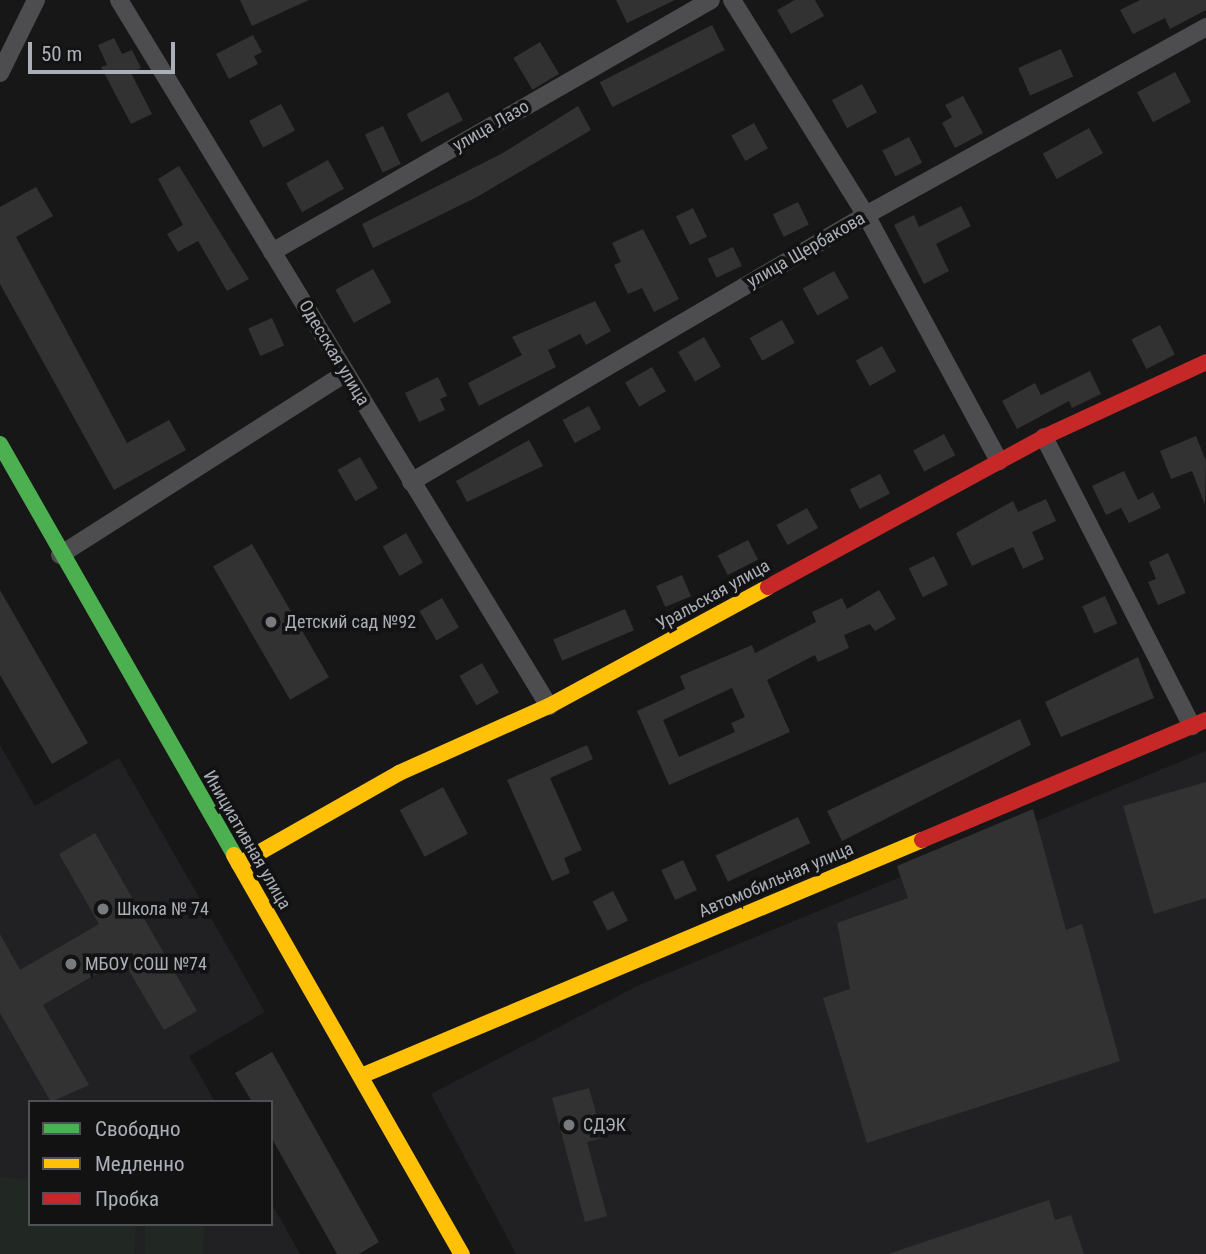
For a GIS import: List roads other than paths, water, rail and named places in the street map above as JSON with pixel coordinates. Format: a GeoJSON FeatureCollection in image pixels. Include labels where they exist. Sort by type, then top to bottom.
{"type":"FeatureCollection","features":[{"type":"Feature","properties":{"kind":"street"},"geometry":{"type":"LineString","coordinates":[[0,74],[36,0]]}},
{"type":"Feature","properties":{"kind":"street","name":"Одесская улица"},"geometry":{"type":"LineString","coordinates":[[119,0],[549,706]]}},
{"type":"Feature","properties":{"kind":"street","name":"улица Лазо"},"geometry":{"type":"LineString","coordinates":[[272,252],[711,0]]}},
{"type":"Feature","properties":{"kind":"street"},"geometry":{"type":"LineString","coordinates":[[732,0],[866,215],[999,461]]}},
{"type":"Feature","properties":{"kind":"street","name":"улица Щербакова"},"geometry":{"type":"LineString","coordinates":[[411,482],[866,215],[1206,27]]}},
{"type":"Feature","properties":{"kind":"street","name":"Уральская улица"},"geometry":{"type":"LineString","coordinates":[[239,864],[399,773],[549,706],[1044,437],[1206,362]]}},
{"type":"Feature","properties":{"kind":"street"},"geometry":{"type":"LineString","coordinates":[[61,555],[346,373]]}},
{"type":"Feature","properties":{"kind":"street"},"geometry":{"type":"LineString","coordinates":[[1044,437],[1199,723]]}},
{"type":"Feature","properties":{"kind":"street","name":"Инициативная улица"},"geometry":{"type":"LineString","coordinates":[[0,444],[462,1254]]}},
{"type":"Feature","properties":{"kind":"street","name":"Автомобильная улица"},"geometry":{"type":"LineString","coordinates":[[361,1076],[1199,723]]}},
{"type":"Feature","properties":{"kind":"place","name":"Детский сад №92"},"geometry":{"type":"Point","coordinates":[271,622]}},
{"type":"Feature","properties":{"kind":"place","name":"Школа № 74"},"geometry":{"type":"Point","coordinates":[103,909]}},
{"type":"Feature","properties":{"kind":"place","name":"МБОУ СОШ №74"},"geometry":{"type":"Point","coordinates":[71,964]}},
{"type":"Feature","properties":{"kind":"place","name":"СДЭК"},"geometry":{"type":"Point","coordinates":[569,1125]}}]}
